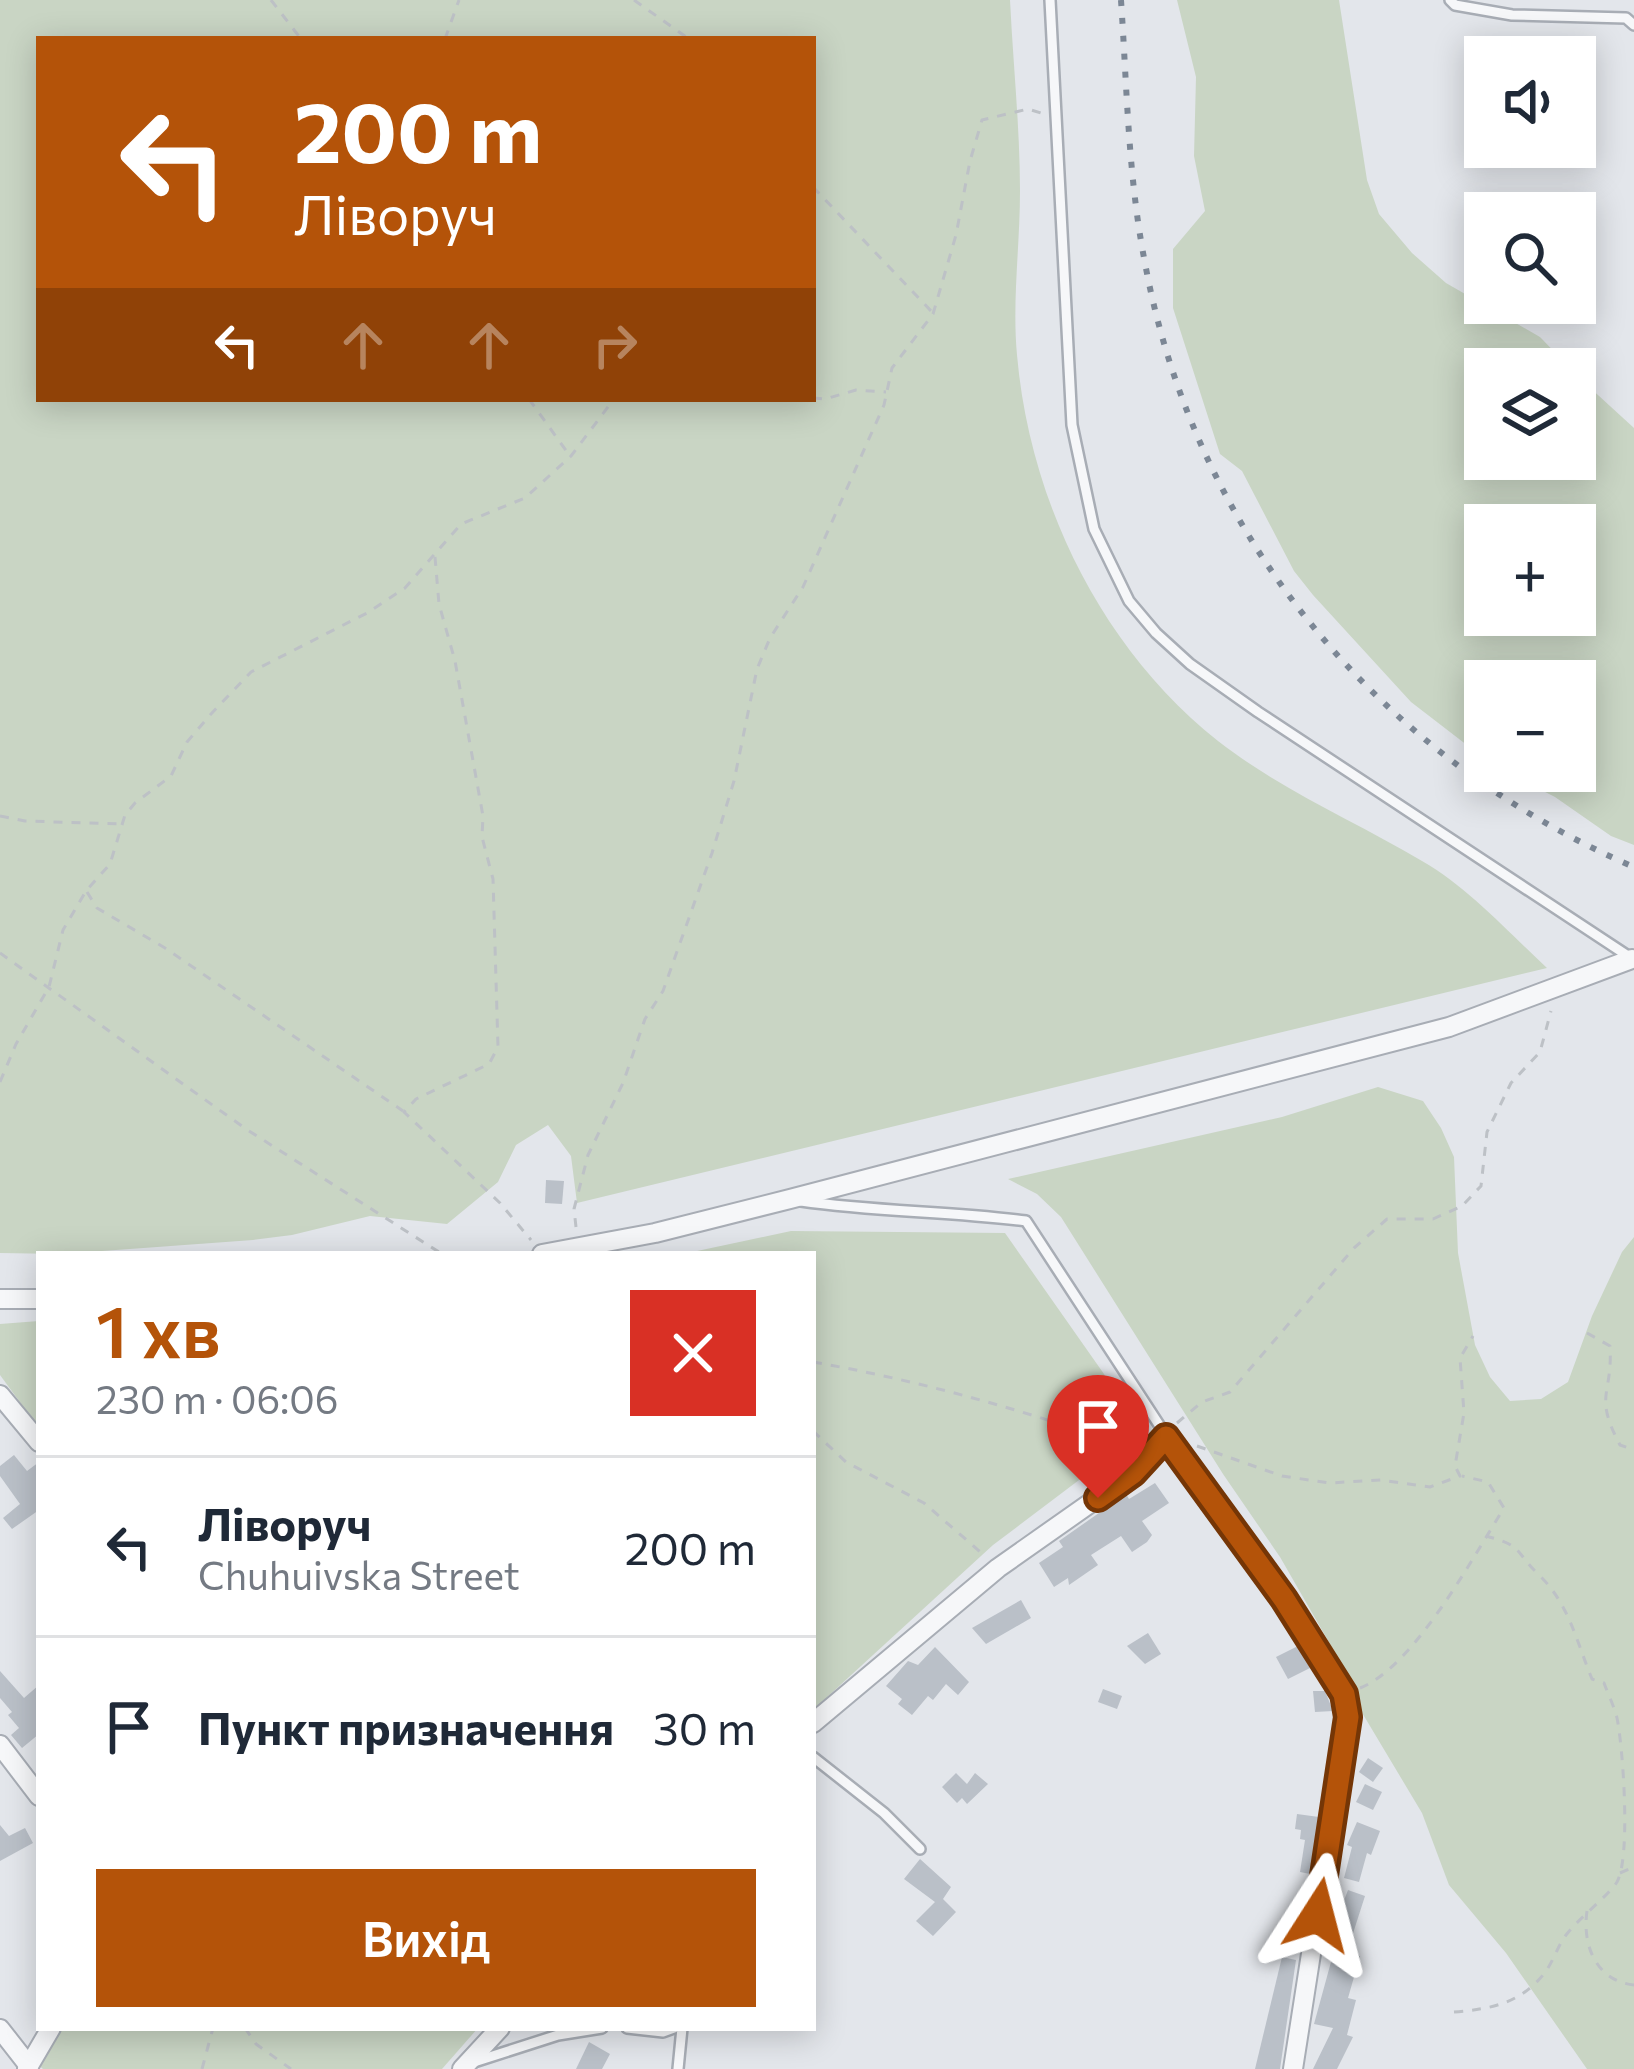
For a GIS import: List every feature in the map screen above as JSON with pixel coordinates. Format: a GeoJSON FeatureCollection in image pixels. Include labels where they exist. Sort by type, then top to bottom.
{"type":"FeatureCollection","features":[{"type":"Feature","properties":{"kind":"street"},"geometry":{"type":"LineString","coordinates":[[557,1251],[655,1233],[1448,1027],[1633,959]]}},
{"type":"Feature","properties":{"kind":"street"},"geometry":{"type":"LineString","coordinates":[[0,1299],[36,1299]]}},
{"type":"Feature","properties":{"kind":"street"},"geometry":{"type":"LineString","coordinates":[[0,1395],[36,1438]]}},
{"type":"Feature","properties":{"kind":"street"},"geometry":{"type":"LineString","coordinates":[[816,1720],[998,1568],[1133,1473],[1163,1431],[1284,1599],[1344,1694],[1348,1717],[1293,2069]]}},
{"type":"Feature","properties":{"kind":"street"},"geometry":{"type":"LineString","coordinates":[[0,1745],[36,1792]]}},
{"type":"Feature","properties":{"kind":"street"},"geometry":{"type":"LineString","coordinates":[[0,2029],[30,2068],[49,2031]]}},
{"type":"Feature","properties":{"kind":"street"},"geometry":{"type":"LineString","coordinates":[[464,2067],[497,2031]]}},
{"type":"Feature","properties":{"kind":"lane"},"geometry":{"type":"LineString","coordinates":[[1050,0],[1072,425],[1094,529],[1129,602],[1190,664],[1633,959]]}},
{"type":"Feature","properties":{"kind":"lane"},"geometry":{"type":"LineString","coordinates":[[1450,0],[1455,5],[1512,15],[1625,18],[1634,25]]}},
{"type":"Feature","properties":{"kind":"lane"},"geometry":{"type":"LineString","coordinates":[[790,1199],[857,1209],[954,1211],[1026,1221],[1163,1431]]}},
{"type":"Feature","properties":{"kind":"lane"},"geometry":{"type":"LineString","coordinates":[[816,1759],[884,1813],[920,1849]]}},
{"type":"Feature","properties":{"kind":"lane"},"geometry":{"type":"LineString","coordinates":[[464,2067],[583,2031]]}},
{"type":"Feature","properties":{"kind":"lane"},"geometry":{"type":"LineString","coordinates":[[678,2031],[678,2069]]}},
{"type":"Feature","properties":{"kind":"path"},"geometry":{"type":"LineString","coordinates":[[272,0],[299,36]]}},
{"type":"Feature","properties":{"kind":"path"},"geometry":{"type":"LineString","coordinates":[[447,36],[459,0]]}},
{"type":"Feature","properties":{"kind":"path"},"geometry":{"type":"LineString","coordinates":[[634,0],[684,36]]}},
{"type":"Feature","properties":{"kind":"path"},"geometry":{"type":"LineString","coordinates":[[578,1247],[574,1209],[588,1155],[623,1083],[645,1018],[663,992],[712,853],[734,781],[757,669],[770,638],[803,587],[884,405],[892,368],[933,314],[982,120],[1028,110],[1056,117]]}},
{"type":"Feature","properties":{"kind":"path"},"geometry":{"type":"LineString","coordinates":[[816,191],[933,314]]}},
{"type":"Feature","properties":{"kind":"path"},"geometry":{"type":"LineString","coordinates":[[816,398],[856,390],[886,392]]}},
{"type":"Feature","properties":{"kind":"path"},"geometry":{"type":"LineString","coordinates":[[531,402],[571,457]]}},
{"type":"Feature","properties":{"kind":"path"},"geometry":{"type":"LineString","coordinates":[[0,1082],[49,988],[63,930],[86,891],[110,864],[122,824],[135,803],[171,776],[187,742],[251,672],[367,614],[406,589],[461,524],[525,498],[571,457],[612,402]]}},
{"type":"Feature","properties":{"kind":"path"},"geometry":{"type":"LineString","coordinates":[[404,1112],[416,1099],[489,1064],[498,1047],[494,879],[439,604],[435,556]]}},
{"type":"Feature","properties":{"kind":"path"},"geometry":{"type":"LineString","coordinates":[[0,816],[122,824]]}},
{"type":"Feature","properties":{"kind":"path"},"geometry":{"type":"LineString","coordinates":[[86,891],[97,908],[165,948],[404,1112],[500,1202],[540,1251]]}},
{"type":"Feature","properties":{"kind":"path"},"geometry":{"type":"LineString","coordinates":[[0,952],[246,1129],[437,1251]]}},
{"type":"Feature","properties":{"kind":"path"},"geometry":{"type":"LineString","coordinates":[[1163,1431],[1180,1423],[1202,1402],[1230,1391],[1354,1248],[1387,1219],[1433,1219],[1462,1206],[1480,1186],[1486,1132],[1511,1083],[1540,1052],[1558,986]]}},
{"type":"Feature","properties":{"kind":"path"},"geometry":{"type":"LineString","coordinates":[[1587,1333],[1610,1346],[1612,1376],[1603,1394],[1605,1416],[1621,1445],[1634,1450]]}},
{"type":"Feature","properties":{"kind":"path"},"geometry":{"type":"LineString","coordinates":[[1460,1476],[1455,1466],[1464,1413],[1460,1358],[1473,1336]]}},
{"type":"Feature","properties":{"kind":"path"},"geometry":{"type":"LineString","coordinates":[[816,1362],[874,1372],[1015,1409],[1133,1449]]}},
{"type":"Feature","properties":{"kind":"path"},"geometry":{"type":"LineString","coordinates":[[1163,1431],[1282,1476],[1430,1487],[1460,1476],[1488,1482],[1504,1508],[1438,1611],[1370,1684],[1344,1694]]}},
{"type":"Feature","properties":{"kind":"path"},"geometry":{"type":"LineString","coordinates":[[816,1433],[846,1462],[923,1503],[998,1568]]}},
{"type":"Feature","properties":{"kind":"path"},"geometry":{"type":"LineString","coordinates":[[1454,2012],[1517,1999],[1545,1972],[1562,1940],[1617,1882],[1618,1874],[1623,1766],[1616,1716],[1604,1683],[1592,1679],[1567,1607],[1551,1584],[1519,1547],[1486,1536]]}},
{"type":"Feature","properties":{"kind":"path"},"geometry":{"type":"LineString","coordinates":[[1618,1874],[1634,1867]]}},
{"type":"Feature","properties":{"kind":"path"},"geometry":{"type":"LineString","coordinates":[[1587,1909],[1583,1934],[1594,1964],[1620,1984],[1634,1985]]}},
{"type":"Feature","properties":{"kind":"path"},"geometry":{"type":"LineString","coordinates":[[202,2069],[212,2031]]}},
{"type":"Feature","properties":{"kind":"path"},"geometry":{"type":"LineString","coordinates":[[247,2031],[256,2044],[292,2069]]}},
{"type":"Feature","properties":{"kind":"green space"},"geometry":{"type":"Polygon","coordinates":[[[0,0],[1010,0],[1020,167],[1017,355],[1037,464],[1078,568],[1139,662],[1218,741],[1292,790],[1439,872],[1547,968],[577,1203],[571,1156],[548,1125],[516,1145],[498,1182],[447,1224],[370,1216],[253,1240],[0,1253],[0,0]]]}},
{"type":"Feature","properties":{"kind":"green space"},"geometry":{"type":"Polygon","coordinates":[[[1177,0],[1339,0],[1367,180],[1379,214],[1412,253],[1464,293],[1464,324],[1517,324],[1551,348],[1464,348],[1464,480],[1596,480],[1596,393],[1634,428],[1634,845],[1611,836],[1545,792],[1596,792],[1596,660],[1464,660],[1464,743],[1411,702],[1294,571],[1242,471],[1220,454],[1173,308],[1173,249],[1205,211],[1194,156],[1196,77],[1177,0]]]}},
{"type":"Feature","properties":{"kind":"green space"},"geometry":{"type":"Polygon","coordinates":[[[1378,1087],[1423,1101],[1454,1157],[1458,1253],[1475,1345],[1490,1377],[1510,1401],[1541,1399],[1568,1382],[1592,1316],[1634,1237],[1634,2069],[1587,2069],[1506,1953],[1449,1885],[1422,1813],[1361,1711],[1330,1644],[1280,1557],[1061,1217],[1037,1194],[1008,1179],[1282,1117],[1378,1087]]]}},
{"type":"Feature","properties":{"kind":"green space"},"geometry":{"type":"Polygon","coordinates":[[[791,1231],[1005,1233],[1144,1431],[993,1545],[816,1707],[816,1251],[697,1251],[791,1231]]]}},
{"type":"Feature","properties":{"kind":"green space"},"geometry":{"type":"Polygon","coordinates":[[[36,1321],[36,1424],[0,1375],[0,1324],[36,1321]]]}},
{"type":"Feature","properties":{"kind":"green space"},"geometry":{"type":"Polygon","coordinates":[[[54,2031],[475,2031],[442,2069],[43,2069],[37,2064],[54,2031]]]}},
{"type":"Feature","properties":{"kind":"building"},"geometry":{"type":"Polygon","coordinates":[[[546,1180],[564,1181],[562,1204],[545,1203],[546,1180]]]}},
{"type":"Feature","properties":{"kind":"building"},"geometry":{"type":"Polygon","coordinates":[[[14,1455],[27,1471],[36,1464],[36,1512],[12,1529],[3,1518],[20,1504],[0,1476],[0,1466],[14,1455]]]}},
{"type":"Feature","properties":{"kind":"building"},"geometry":{"type":"Polygon","coordinates":[[[1155,1483],[1169,1503],[1142,1521],[1152,1535],[1147,1542],[1132,1552],[1121,1536],[1091,1555],[1098,1565],[1069,1585],[1068,1578],[1054,1587],[1039,1563],[1063,1547],[1059,1541],[1126,1494],[1129,1499],[1155,1483]]]}},
{"type":"Feature","properties":{"kind":"building"},"geometry":{"type":"Polygon","coordinates":[[[1021,1600],[1031,1618],[986,1644],[972,1628],[1021,1600]]]}},
{"type":"Feature","properties":{"kind":"building"},"geometry":{"type":"Polygon","coordinates":[[[1148,1633],[1161,1654],[1145,1664],[1127,1646],[1148,1633]]]}},
{"type":"Feature","properties":{"kind":"building"},"geometry":{"type":"Polygon","coordinates":[[[1298,1646],[1310,1668],[1288,1679],[1276,1657],[1298,1646]]]}},
{"type":"Feature","properties":{"kind":"building"},"geometry":{"type":"Polygon","coordinates":[[[935,1647],[969,1682],[958,1695],[946,1684],[912,1715],[886,1686],[908,1661],[918,1665],[935,1647]]]}},
{"type":"Feature","properties":{"kind":"building"},"geometry":{"type":"Polygon","coordinates":[[[0,1671],[24,1698],[36,1688],[36,1736],[22,1748],[11,1735],[19,1728],[8,1715],[12,1712],[0,1698],[0,1671]]]}},
{"type":"Feature","properties":{"kind":"building"},"geometry":{"type":"Polygon","coordinates":[[[1103,1689],[1122,1696],[1117,1709],[1098,1702],[1103,1689]]]}},
{"type":"Feature","properties":{"kind":"building"},"geometry":{"type":"Polygon","coordinates":[[[1313,1691],[1325,1691],[1333,1711],[1315,1712],[1313,1691]]]}},
{"type":"Feature","properties":{"kind":"building"},"geometry":{"type":"Polygon","coordinates":[[[1368,1758],[1383,1768],[1373,1782],[1359,1772],[1368,1758]]]}},
{"type":"Feature","properties":{"kind":"building"},"geometry":{"type":"Polygon","coordinates":[[[956,1773],[967,1784],[975,1773],[988,1784],[967,1804],[962,1798],[957,1803],[942,1787],[956,1773]]]}},
{"type":"Feature","properties":{"kind":"building"},"geometry":{"type":"Polygon","coordinates":[[[1365,1784],[1382,1792],[1373,1810],[1356,1802],[1365,1784]]]}},
{"type":"Feature","properties":{"kind":"building"},"geometry":{"type":"Polygon","coordinates":[[[1297,1814],[1319,1817],[1310,1874],[1300,1872],[1305,1840],[1300,1839],[1301,1830],[1295,1829],[1297,1814]]]}},
{"type":"Feature","properties":{"kind":"building"},"geometry":{"type":"Polygon","coordinates":[[[1357,1822],[1380,1831],[1371,1855],[1367,1853],[1359,1882],[1344,1878],[1352,1847],[1347,1845],[1357,1822]]]}},
{"type":"Feature","properties":{"kind":"building"},"geometry":{"type":"Polygon","coordinates":[[[0,1825],[9,1836],[25,1828],[33,1843],[0,1861],[0,1825]]]}},
{"type":"Feature","properties":{"kind":"building"},"geometry":{"type":"Polygon","coordinates":[[[920,1859],[951,1887],[943,1899],[956,1912],[933,1936],[916,1921],[935,1902],[904,1879],[920,1859]]]}},
{"type":"Feature","properties":{"kind":"building"},"geometry":{"type":"Polygon","coordinates":[[[1348,1890],[1365,1896],[1347,1952],[1360,1956],[1348,1998],[1356,2000],[1347,2035],[1353,2037],[1337,2069],[1313,2069],[1333,2028],[1314,2024],[1334,1951],[1326,1947],[1348,1890]]]}},
{"type":"Feature","properties":{"kind":"building"},"geometry":{"type":"Polygon","coordinates":[[[1282,1957],[1296,1960],[1280,2069],[1255,2069],[1282,1957]]]}},
{"type":"Feature","properties":{"kind":"building"},"geometry":{"type":"Polygon","coordinates":[[[589,2042],[610,2054],[602,2069],[576,2069],[589,2042]]]}},
{"type":"Feature","properties":{"kind":"railway"},"geometry":{"type":"LineString","coordinates":[[1121,0],[1132,165],[1145,263],[1170,363],[1207,457],[1255,545],[1313,626],[1381,700],[1457,765],[1542,821],[1634,867]]}},
{"type":"Feature","properties":{"kind":"route"},"geometry":{"type":"LineString","coordinates":[[1098,1498],[1133,1473],[1166,1437],[1284,1599],[1344,1694],[1348,1717],[1318,1915]]}}]}
